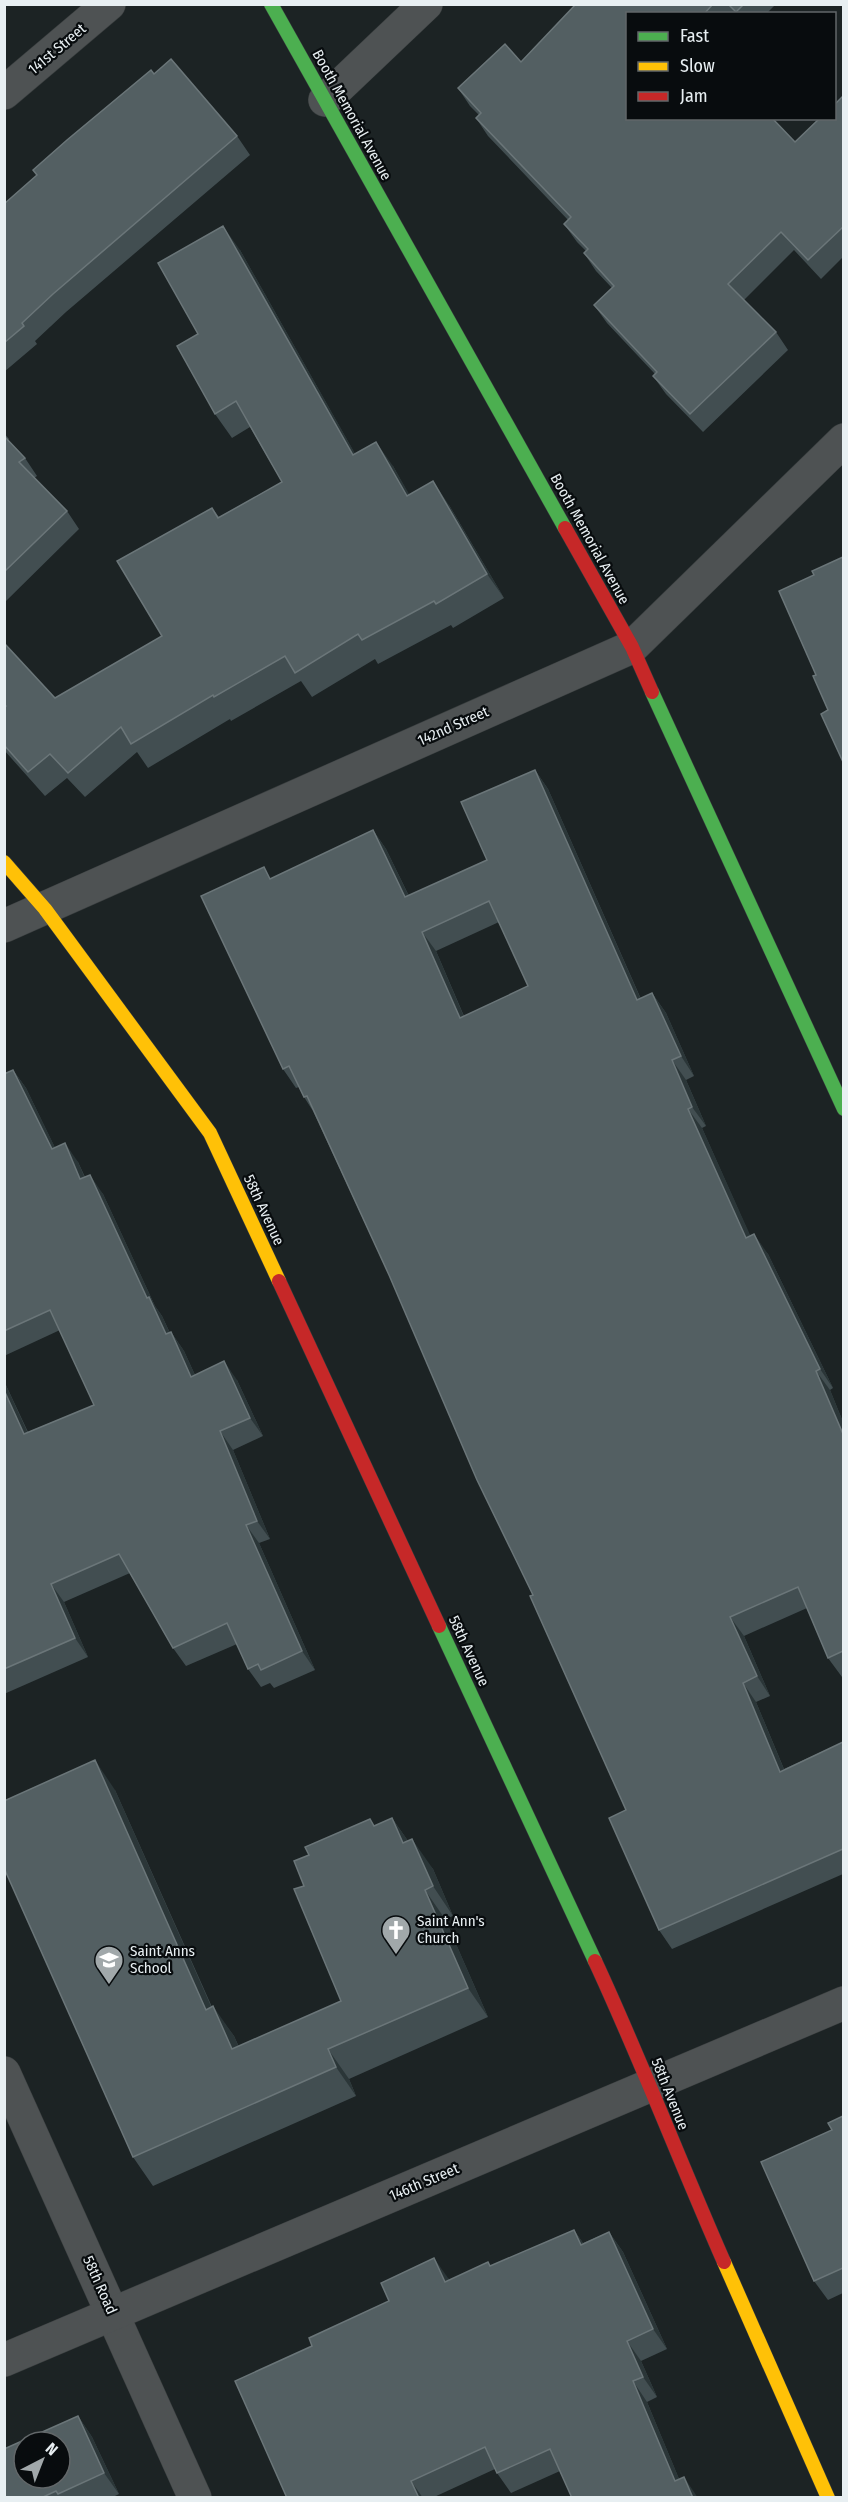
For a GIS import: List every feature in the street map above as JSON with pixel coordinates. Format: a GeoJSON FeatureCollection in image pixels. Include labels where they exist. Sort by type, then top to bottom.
{"type":"FeatureCollection","features":[{"type":"Feature","properties":{"kind":"street","name":"141st Street"},"geometry":{"type":"LineString","coordinates":[[4,93],[109,4]]}},
{"type":"Feature","properties":{"kind":"street","name":"Booth Memorial Avenue"},"geometry":{"type":"LineString","coordinates":[[271,4],[632,647],[843,1109]]}},
{"type":"Feature","properties":{"kind":"street"},"geometry":{"type":"LineString","coordinates":[[325,100],[426,4]]}},
{"type":"Feature","properties":{"kind":"street","name":"142nd Street"},"geometry":{"type":"LineString","coordinates":[[4,926],[632,647],[843,440]]}},
{"type":"Feature","properties":{"kind":"street","name":"58th Avenue"},"geometry":{"type":"LineString","coordinates":[[4,862],[45,909],[210,1133],[620,2015],[669,2136],[828,2498]]}},
{"type":"Feature","properties":{"kind":"street","name":"146th Street"},"geometry":{"type":"LineString","coordinates":[[4,2360],[843,2003]]}},
{"type":"Feature","properties":{"kind":"street","name":"58th Road"},"geometry":{"type":"LineString","coordinates":[[4,2073],[195,2498]]}},
{"type":"Feature","properties":{"kind":"building"},"geometry":{"type":"Polygon","coordinates":[[[576,4],[713,4],[706,12],[626,12],[626,120],[774,120],[795,142],[818,120],[836,120],[836,103],[843,96],[843,227],[808,260],[781,232],[728,284],[776,332],[690,414],[653,376],[657,372],[594,305],[614,286],[584,253],[588,249],[564,224],[571,217],[476,118],[481,113],[458,88],[505,44],[521,62],[576,4]]]}},
{"type":"Feature","properties":{"kind":"building"},"geometry":{"type":"Polygon","coordinates":[[[728,4],[744,4],[736,12],[728,4]]]}},
{"type":"Feature","properties":{"kind":"building"},"geometry":{"type":"Polygon","coordinates":[[[171,59],[237,136],[53,294],[22,323],[24,326],[4,343],[4,204],[37,175],[33,170],[67,140],[151,70],[154,74],[171,59]]]}},
{"type":"Feature","properties":{"kind":"building"},"geometry":{"type":"Polygon","coordinates":[[[223,226],[353,455],[376,442],[407,496],[433,481],[487,574],[436,604],[434,601],[362,640],[358,634],[295,673],[285,656],[214,697],[213,695],[131,744],[121,727],[68,773],[50,754],[28,772],[4,745],[4,707],[6,706],[4,704],[4,643],[55,698],[162,636],[117,561],[212,508],[218,518],[282,482],[236,401],[215,414],[177,346],[198,334],[158,263],[223,226]]]}},
{"type":"Feature","properties":{"kind":"building"},"geometry":{"type":"Polygon","coordinates":[[[4,436],[25,458],[19,462],[67,511],[4,572],[4,436]]]}},
{"type":"Feature","properties":{"kind":"building"},"geometry":{"type":"Polygon","coordinates":[[[843,557],[843,762],[821,714],[828,710],[813,676],[816,675],[779,591],[814,575],[812,571],[843,557]]]}},
{"type":"Feature","properties":{"kind":"building"},"geometry":{"type":"Polygon","coordinates":[[[535,770],[637,1000],[652,993],[681,1056],[672,1060],[692,1107],[688,1109],[746,1238],[754,1234],[820,1369],[816,1371],[843,1434],[843,1651],[828,1658],[798,1587],[730,1617],[757,1676],[743,1683],[780,1772],[843,1742],[843,1849],[659,1930],[609,1818],[626,1810],[530,1596],[533,1595],[477,1480],[389,1275],[307,1096],[304,1097],[289,1066],[283,1069],[201,896],[264,867],[270,879],[373,830],[405,897],[487,860],[461,802],[535,770]],[[489,901],[422,932],[460,1018],[528,986],[489,901]]]}},
{"type":"Feature","properties":{"kind":"building"},"geometry":{"type":"Polygon","coordinates":[[[13,1070],[52,1149],[65,1143],[80,1179],[90,1175],[147,1298],[149,1297],[166,1334],[171,1332],[191,1377],[224,1361],[250,1418],[220,1431],[257,1521],[246,1525],[302,1651],[261,1670],[258,1664],[248,1669],[227,1623],[173,1648],[119,1554],[51,1584],[75,1638],[4,1669],[4,1390],[24,1434],[94,1405],[50,1310],[4,1331],[4,1074],[13,1070]]]}},
{"type":"Feature","properties":{"kind":"building"},"geometry":{"type":"Polygon","coordinates":[[[95,1760],[206,2010],[213,2006],[232,2049],[341,2001],[294,1889],[304,1886],[294,1861],[309,1855],[305,1847],[370,1819],[374,1826],[392,1818],[403,1843],[412,1839],[433,1886],[425,1890],[468,1988],[328,2049],[336,2067],[133,2157],[4,1868],[4,1801],[95,1760]]]}},
{"type":"Feature","properties":{"kind":"building"},"geometry":{"type":"Polygon","coordinates":[[[843,2116],[843,2268],[814,2281],[761,2162],[832,2130],[828,2123],[843,2116]]]}},
{"type":"Feature","properties":{"kind":"building"},"geometry":{"type":"Polygon","coordinates":[[[574,2230],[581,2245],[609,2232],[653,2329],[627,2341],[643,2377],[633,2381],[675,2481],[684,2477],[693,2498],[572,2498],[550,2449],[497,2473],[485,2447],[411,2481],[419,2498],[287,2498],[235,2381],[312,2346],[309,2338],[389,2301],[381,2283],[434,2258],[445,2282],[488,2262],[490,2266],[574,2230]]]}},
{"type":"Feature","properties":{"kind":"building"},"geometry":{"type":"Polygon","coordinates":[[[78,2416],[104,2473],[72,2488],[72,2430],[47,2430],[78,2416]]]}},
{"type":"Feature","properties":{"kind":"building"},"geometry":{"type":"Polygon","coordinates":[[[12,2445],[12,2490],[67,2490],[58,2494],[56,2491],[41,2498],[4,2498],[4,2449],[12,2445]]]}},
{"type":"Feature","properties":{"kind":"traffic: fast"},"geometry":{"type":"LineString","coordinates":[[271,4],[565,528]]}},
{"type":"Feature","properties":{"kind":"traffic: fast"},"geometry":{"type":"LineString","coordinates":[[652,692],[844,1109]]}},
{"type":"Feature","properties":{"kind":"traffic: fast"},"geometry":{"type":"LineString","coordinates":[[439,1626],[595,1961]]}},
{"type":"Feature","properties":{"kind":"traffic: slow"},"geometry":{"type":"LineString","coordinates":[[4,862],[45,909],[210,1133],[279,1281]]}},
{"type":"Feature","properties":{"kind":"traffic: slow"},"geometry":{"type":"LineString","coordinates":[[724,2262],[828,2498]]}},
{"type":"Feature","properties":{"kind":"traffic: jam"},"geometry":{"type":"LineString","coordinates":[[565,528],[632,647],[652,692]]}},
{"type":"Feature","properties":{"kind":"traffic: jam"},"geometry":{"type":"LineString","coordinates":[[279,1281],[439,1626]]}},
{"type":"Feature","properties":{"kind":"traffic: jam"},"geometry":{"type":"LineString","coordinates":[[595,1961],[724,2262]]}},
{"type":"Feature","properties":{"kind":"place","name":"Saint Ann's Church"},"geometry":{"type":"Point","coordinates":[396,1956]}},
{"type":"Feature","properties":{"kind":"place","name":"Saint Anns School"},"geometry":{"type":"Point","coordinates":[109,1986]}}]}
